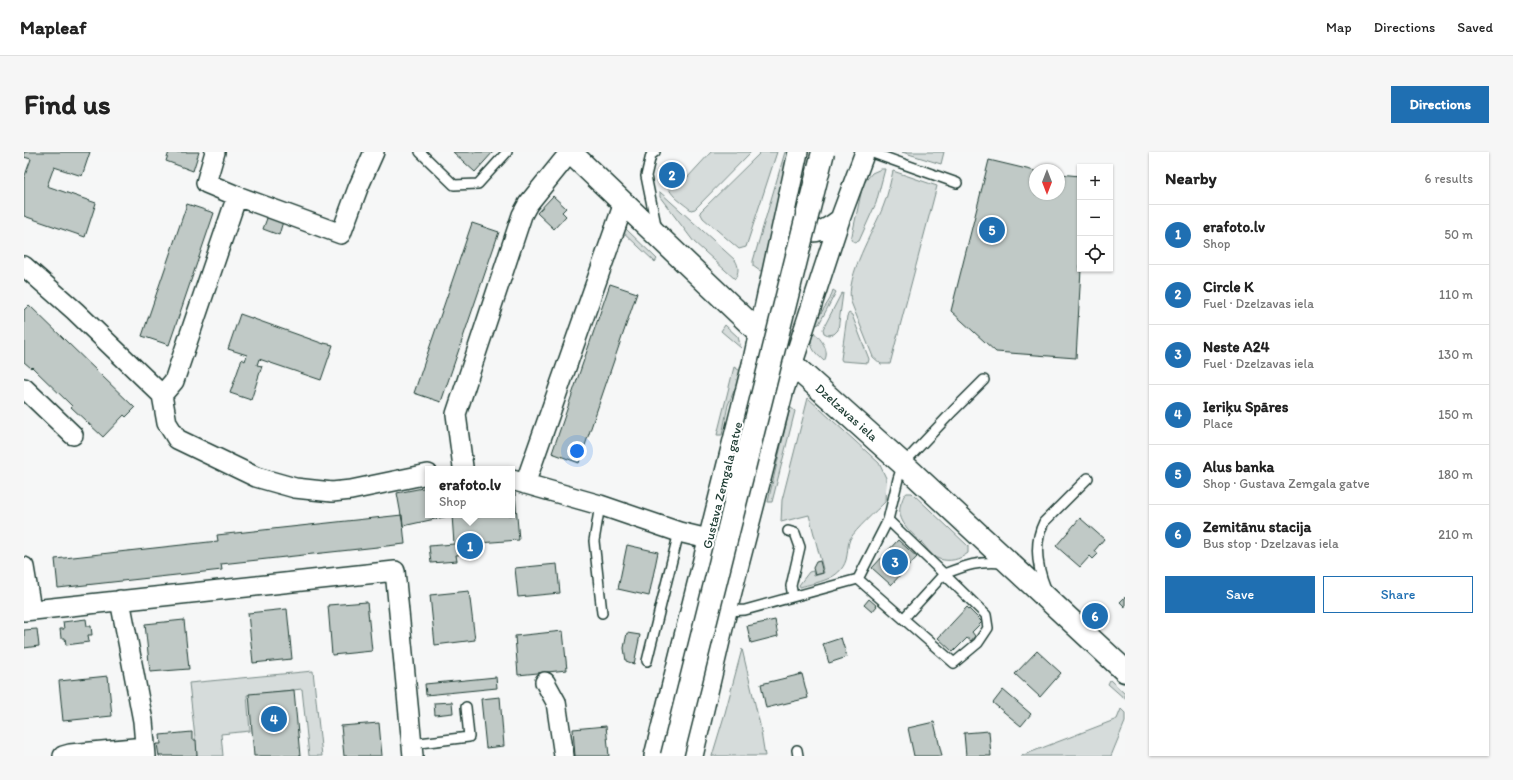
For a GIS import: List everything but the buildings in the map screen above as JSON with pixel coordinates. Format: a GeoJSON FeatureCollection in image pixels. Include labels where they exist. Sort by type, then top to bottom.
{"type":"FeatureCollection","features":[{"type":"Feature","properties":{"kind":"main road","name":"Dzelzavas iela"},"geometry":{"type":"LineString","coordinates":[[570,152],[792,364],[903,464],[1125,670]]}},
{"type":"Feature","properties":{"kind":"main road","name":"Gustava Zemgala gatve"},"geometry":{"type":"LineString","coordinates":[[672,756],[823,152]]}},
{"type":"Feature","properties":{"kind":"street"},"geometry":{"type":"LineString","coordinates":[[215,152],[206,183],[237,196],[341,234],[358,188],[374,152]]}},
{"type":"Feature","properties":{"kind":"street"},"geometry":{"type":"LineString","coordinates":[[462,466],[456,414],[522,215],[528,204],[570,152]]}},
{"type":"Feature","properties":{"kind":"street","name":"Gustava Zemgala gatve"},"geometry":{"type":"LineString","coordinates":[[654,756],[752,364],[798,152]]}},
{"type":"Feature","properties":{"kind":"street"},"geometry":{"type":"LineString","coordinates":[[693,756],[726,611],[784,390],[840,219],[865,152]]}},
{"type":"Feature","properties":{"kind":"street"},"geometry":{"type":"LineString","coordinates":[[162,395],[174,381],[237,196]]}},
{"type":"Feature","properties":{"kind":"street"},"geometry":{"type":"LineString","coordinates":[[624,203],[519,482],[600,505],[679,532],[708,539]]}},
{"type":"Feature","properties":{"kind":"street"},"geometry":{"type":"LineString","coordinates":[[784,214],[800,229],[812,232],[827,229],[840,219]]}},
{"type":"Feature","properties":{"kind":"street"},"geometry":{"type":"LineString","coordinates":[[24,266],[75,311],[162,395],[167,423],[177,439],[256,477],[295,488],[332,492],[351,490],[425,475]]}},
{"type":"Feature","properties":{"kind":"street"},"geometry":{"type":"LineString","coordinates":[[24,388],[73,435]]}},
{"type":"Feature","properties":{"kind":"street"},"geometry":{"type":"LineString","coordinates":[[24,567],[27,610],[395,571],[412,750]]}},
{"type":"Feature","properties":{"kind":"street"},"geometry":{"type":"LineString","coordinates":[[63,756],[70,754],[146,752],[143,721],[120,600]]}},
{"type":"Feature","properties":{"kind":"street"},"geometry":{"type":"LineString","coordinates":[[545,682],[556,702],[564,756]]}},
{"type":"Feature","properties":{"kind":"lane"},"geometry":{"type":"LineString","coordinates":[[420,152],[454,185],[478,184],[507,152]]}},
{"type":"Feature","properties":{"kind":"lane"},"geometry":{"type":"LineString","coordinates":[[655,152],[651,155],[646,176],[658,236]]}},
{"type":"Feature","properties":{"kind":"lane"},"geometry":{"type":"LineString","coordinates":[[870,152],[956,183]]}},
{"type":"Feature","properties":{"kind":"lane"},"geometry":{"type":"LineString","coordinates":[[726,611],[746,610],[858,579],[888,520],[903,464],[984,380]]}},
{"type":"Feature","properties":{"kind":"lane"},"geometry":{"type":"LineString","coordinates":[[1053,603],[1040,576],[1036,551],[1040,529],[1044,522],[1088,478]]}},
{"type":"Feature","properties":{"kind":"lane"},"geometry":{"type":"LineString","coordinates":[[600,505],[594,540],[602,613]]}},
{"type":"Feature","properties":{"kind":"lane"},"geometry":{"type":"LineString","coordinates":[[858,579],[954,663],[978,643],[988,628],[986,615],[888,520]]}},
{"type":"Feature","properties":{"kind":"lane"},"geometry":{"type":"LineString","coordinates":[[788,531],[795,533],[800,547],[791,586],[793,596]]}},
{"type":"Feature","properties":{"kind":"lane"},"geometry":{"type":"LineString","coordinates":[[647,660],[679,532]]}},
{"type":"Feature","properties":{"kind":"lane"},"geometry":{"type":"LineString","coordinates":[[904,618],[944,574],[973,564],[985,562],[1011,564]]}},
{"type":"Feature","properties":{"kind":"lane"},"geometry":{"type":"LineString","coordinates":[[412,750],[469,737],[466,706]]}},
{"type":"Feature","properties":{"kind":"shaded area"},"geometry":{"type":"Polygon","coordinates":[[[711,152],[751,152],[695,209],[691,210],[678,200],[671,192],[667,183],[667,177],[659,176],[661,168],[665,164],[672,165],[687,178],[711,152]]]}},
{"type":"Feature","properties":{"kind":"shaded area"},"geometry":{"type":"Polygon","coordinates":[[[761,152],[777,152],[746,247],[739,249],[703,218],[700,212],[761,152]]]}},
{"type":"Feature","properties":{"kind":"shaded area"},"geometry":{"type":"Polygon","coordinates":[[[785,152],[790,152],[765,269],[760,271],[753,266],[753,261],[785,152]]]}},
{"type":"Feature","properties":{"kind":"shaded area"},"geometry":{"type":"Polygon","coordinates":[[[902,152],[944,152],[941,164],[902,152]]]}},
{"type":"Feature","properties":{"kind":"shaded area"},"geometry":{"type":"Polygon","coordinates":[[[885,169],[876,203],[859,241],[855,242],[851,240],[863,184],[872,173],[885,169]]]}},
{"type":"Feature","properties":{"kind":"shaded area"},"geometry":{"type":"Polygon","coordinates":[[[893,171],[937,186],[890,364],[881,364],[873,357],[851,302],[850,292],[852,280],[861,254],[885,202],[893,171]]]}},
{"type":"Feature","properties":{"kind":"shaded area"},"geometry":{"type":"Polygon","coordinates":[[[660,192],[735,260],[738,269],[735,279],[694,242],[660,197],[660,192]]]}},
{"type":"Feature","properties":{"kind":"shaded area"},"geometry":{"type":"Polygon","coordinates":[[[626,229],[657,259],[655,262],[621,230],[626,229]]]}},
{"type":"Feature","properties":{"kind":"shaded area"},"geometry":{"type":"Polygon","coordinates":[[[833,290],[836,292],[819,324],[814,324],[830,299],[833,290]]]}},
{"type":"Feature","properties":{"kind":"shaded area"},"geometry":{"type":"Polygon","coordinates":[[[843,293],[838,330],[834,334],[828,335],[824,333],[823,329],[841,294],[843,293]]]}},
{"type":"Feature","properties":{"kind":"shaded area"},"geometry":{"type":"Polygon","coordinates":[[[849,313],[852,315],[869,359],[868,363],[842,361],[841,359],[847,316],[849,313]]]}},
{"type":"Feature","properties":{"kind":"shaded area"},"geometry":{"type":"Polygon","coordinates":[[[725,325],[738,337],[741,348],[721,331],[725,325]]]}},
{"type":"Feature","properties":{"kind":"shaded area"},"geometry":{"type":"Polygon","coordinates":[[[812,331],[824,344],[826,357],[824,361],[813,348],[811,341],[812,331]]]}},
{"type":"Feature","properties":{"kind":"shaded area"},"geometry":{"type":"Polygon","coordinates":[[[734,367],[742,372],[728,405],[722,435],[717,435],[734,367]]]}},
{"type":"Feature","properties":{"kind":"shaded area"},"geometry":{"type":"Polygon","coordinates":[[[808,398],[879,463],[886,478],[885,502],[861,525],[850,539],[846,560],[839,572],[820,582],[800,587],[799,585],[809,572],[813,571],[814,576],[824,573],[809,515],[781,522],[782,500],[808,398]]]}},
{"type":"Feature","properties":{"kind":"shaded area"},"geometry":{"type":"Polygon","coordinates":[[[790,407],[795,411],[772,502],[768,502],[790,407]]]}},
{"type":"Feature","properties":{"kind":"shaded area"},"geometry":{"type":"Polygon","coordinates":[[[907,493],[912,493],[968,546],[968,553],[958,559],[947,560],[939,559],[930,553],[902,521],[900,515],[901,503],[903,497],[907,493]]]}},
{"type":"Feature","properties":{"kind":"shaded area"},"geometry":{"type":"Polygon","coordinates":[[[742,649],[760,725],[765,756],[712,756],[725,713],[742,649]]]}},
{"type":"Feature","properties":{"kind":"shaded area"},"geometry":{"type":"Polygon","coordinates":[[[313,671],[322,756],[309,756],[302,689],[247,695],[250,731],[221,734],[223,756],[197,756],[189,683],[313,671]]]}},
{"type":"Feature","properties":{"kind":"shaded area"},"geometry":{"type":"Polygon","coordinates":[[[1110,680],[1125,694],[1125,699],[1108,684],[1110,680]]]}},
{"type":"Feature","properties":{"kind":"shaded area"},"geometry":{"type":"Polygon","coordinates":[[[1121,709],[1125,713],[1125,722],[1111,756],[1021,756],[1117,719],[1121,709]]]}},
{"type":"Feature","properties":{"kind":"place","name":"Circle K"},"geometry":{"type":"Point","coordinates":[672,175]}},
{"type":"Feature","properties":{"kind":"place","name":"Alus banka"},"geometry":{"type":"Point","coordinates":[992,230]}},
{"type":"Feature","properties":{"kind":"place","name":"erafoto.lv"},"geometry":{"type":"Point","coordinates":[470,546]}},
{"type":"Feature","properties":{"kind":"place","name":"Neste A24"},"geometry":{"type":"Point","coordinates":[895,562]}},
{"type":"Feature","properties":{"kind":"place","name":"Zemitānu stacija"},"geometry":{"type":"Point","coordinates":[1095,616]}},
{"type":"Feature","properties":{"kind":"place","name":"Ieriķu Spāres"},"geometry":{"type":"Point","coordinates":[274,719]}}]}
